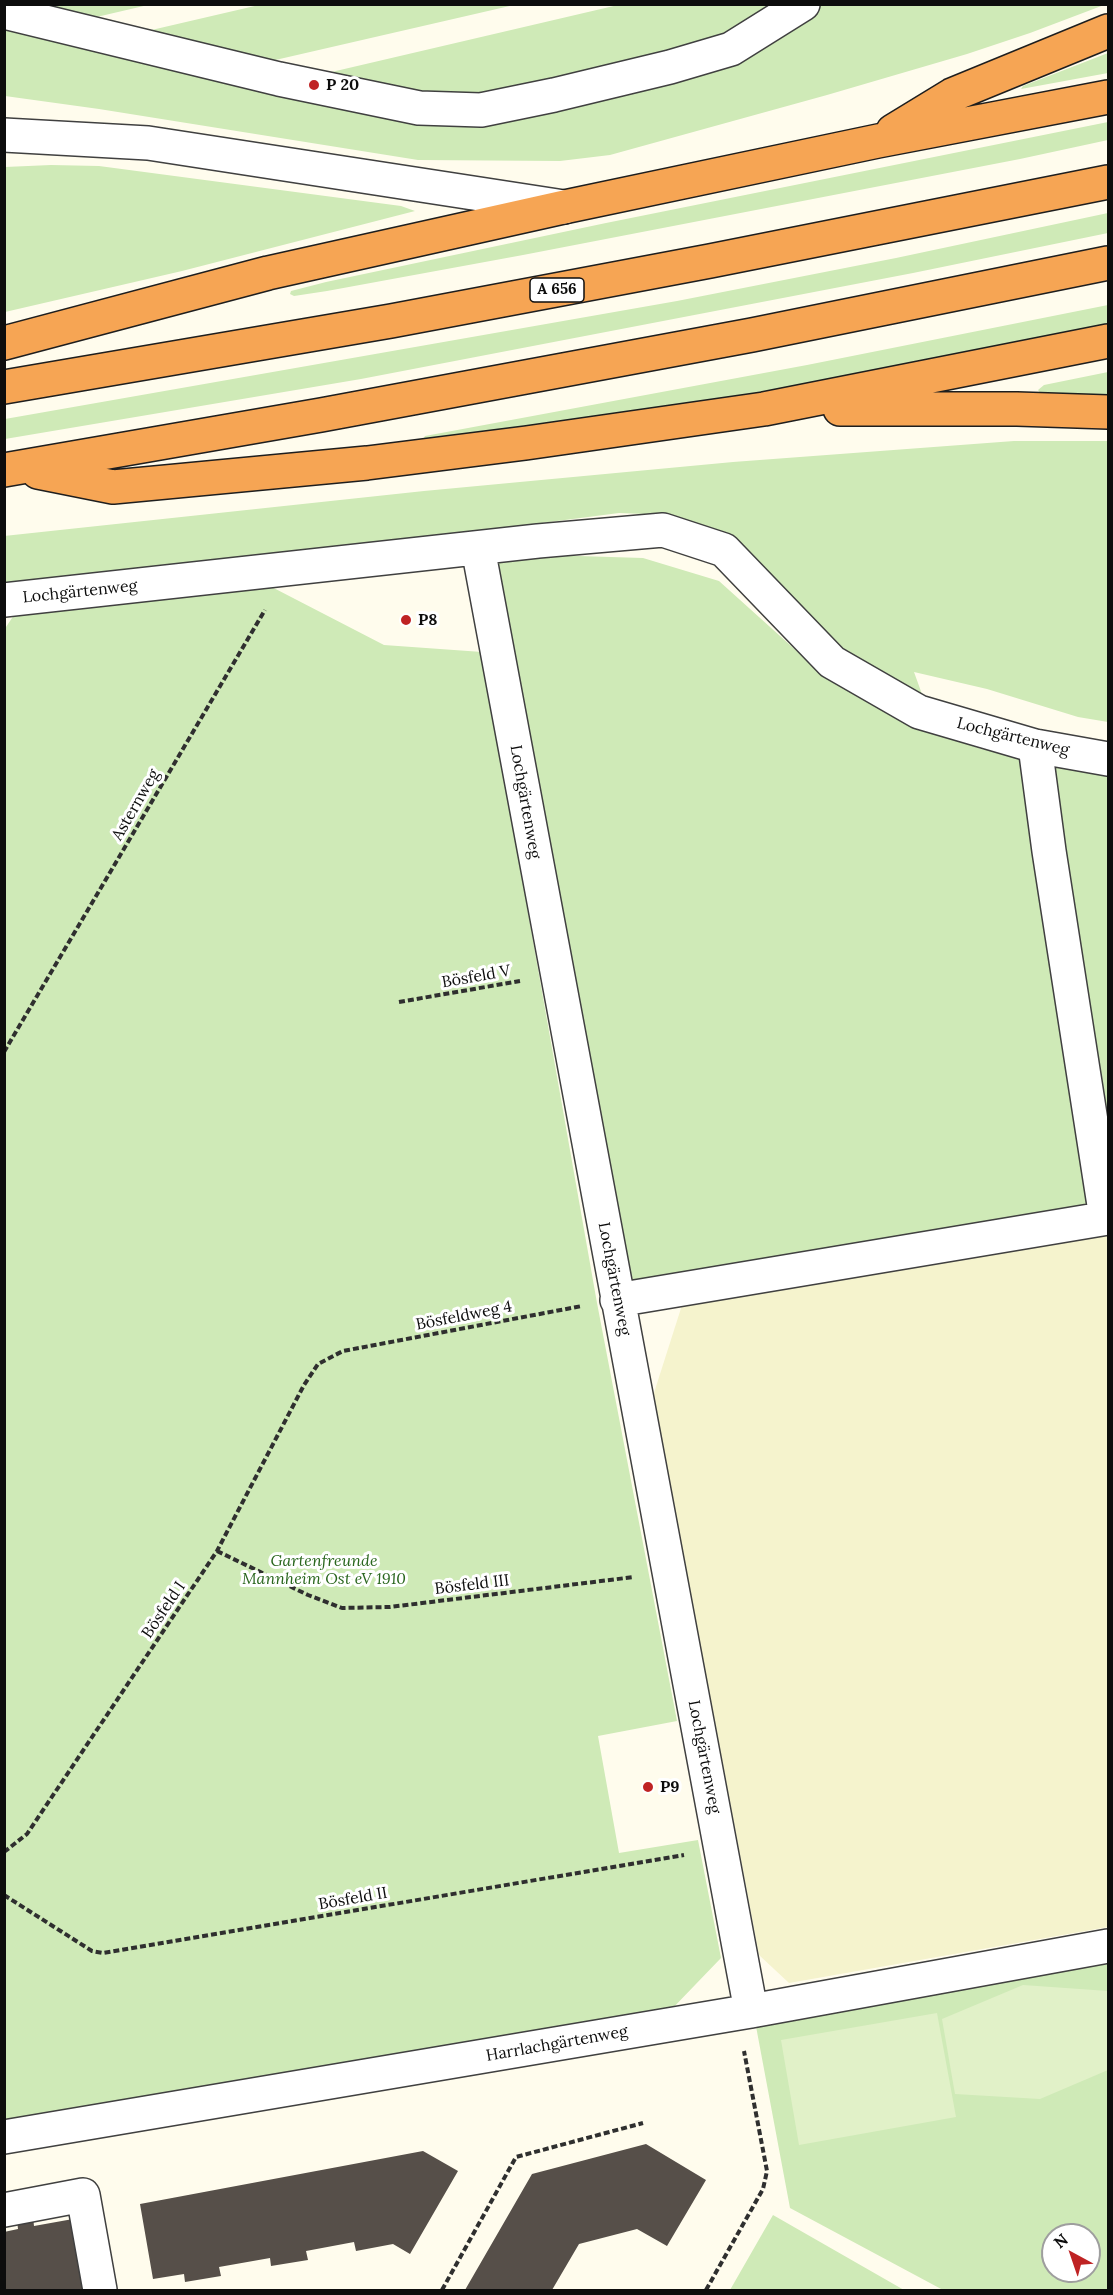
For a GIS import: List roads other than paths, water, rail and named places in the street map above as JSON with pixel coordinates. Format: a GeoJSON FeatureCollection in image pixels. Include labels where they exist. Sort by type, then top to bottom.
{"type":"FeatureCollection","features":[{"type":"Feature","properties":{"kind":"highway"},"geometry":{"type":"LineString","coordinates":[[878,141],[952,95],[1108,31]]}},
{"type":"Feature","properties":{"kind":"highway"},"geometry":{"type":"LineString","coordinates":[[4,343],[257,276],[564,207],[878,141],[1108,97]]}},
{"type":"Feature","properties":{"kind":"highway","name":"A 656"},"geometry":{"type":"LineString","coordinates":[[4,387],[402,319],[1108,182]]}},
{"type":"Feature","properties":{"kind":"highway"},"geometry":{"type":"LineString","coordinates":[[12,469],[752,336],[1108,263]]}},
{"type":"Feature","properties":{"kind":"highway"},"geometry":{"type":"LineString","coordinates":[[12,469],[113,487],[390,460],[526,444],[764,409],[1108,341]]}},
{"type":"Feature","properties":{"kind":"highway"},"geometry":{"type":"LineString","coordinates":[[764,409],[1017,408],[1108,412]]}},
{"type":"Feature","properties":{"kind":"lane"},"geometry":{"type":"LineString","coordinates":[[4,12],[279,79],[407,105],[481,110],[554,95],[731,49],[803,4]]}},
{"type":"Feature","properties":{"kind":"lane"},"geometry":{"type":"LineString","coordinates":[[4,135],[148,143],[564,207]]}},
{"type":"Feature","properties":{"kind":"lane","name":"Lochgärtenweg"},"geometry":{"type":"LineString","coordinates":[[4,600],[538,540],[663,530],[724,550],[832,662],[919,712],[1035,746],[1108,759]]}},
{"type":"Feature","properties":{"kind":"lane","name":"Lochgärtenweg"},"geometry":{"type":"LineString","coordinates":[[478,548],[751,2011]]}},
{"type":"Feature","properties":{"kind":"lane"},"geometry":{"type":"LineString","coordinates":[[617,1300],[1107,1218],[1049,851],[1035,746]]}},
{"type":"Feature","properties":{"kind":"lane","name":"Harrlachgärtenweg"},"geometry":{"type":"LineString","coordinates":[[4,2137],[751,2011],[1108,1946]]}},
{"type":"Feature","properties":{"kind":"lane"},"geometry":{"type":"LineString","coordinates":[[4,2210],[83,2195],[100,2290]]}},
{"type":"Feature","properties":{"kind":"place","name":"P 20"},"geometry":{"type":"Point","coordinates":[314,85]}},
{"type":"Feature","properties":{"kind":"place","name":"P8"},"geometry":{"type":"Point","coordinates":[406,620]}},
{"type":"Feature","properties":{"kind":"place","name":"P9"},"geometry":{"type":"Point","coordinates":[648,1787]}},
{"type":"Feature","properties":{"kind":"park label","name":"Gartenfreunde Mannheim Ost eV 1910"},"geometry":{"type":"Point","coordinates":[324,1570]}}]}
